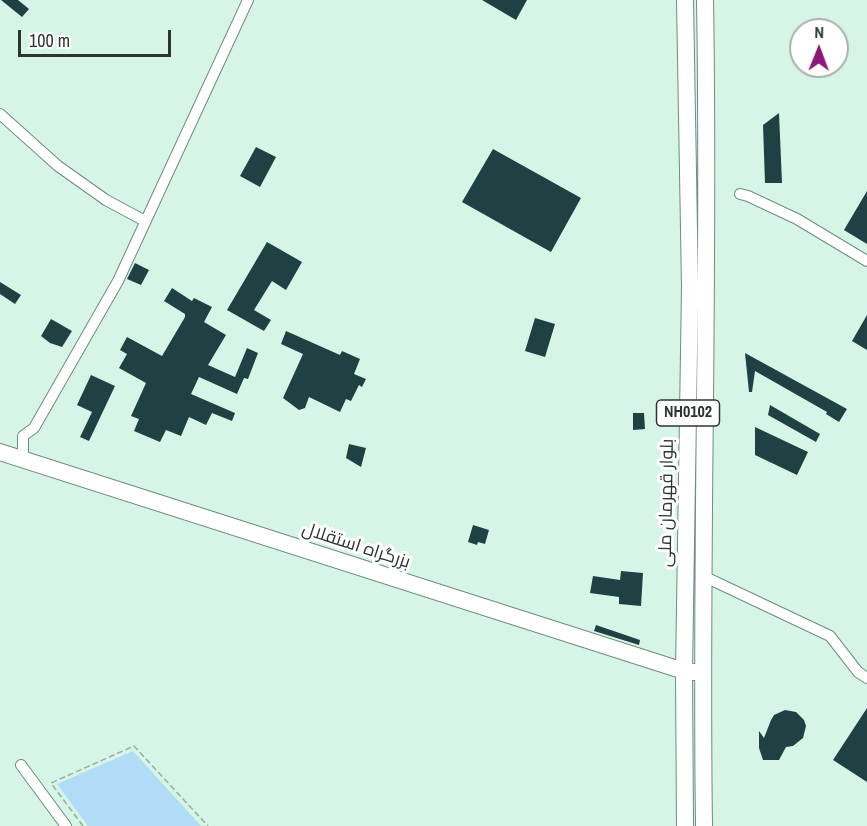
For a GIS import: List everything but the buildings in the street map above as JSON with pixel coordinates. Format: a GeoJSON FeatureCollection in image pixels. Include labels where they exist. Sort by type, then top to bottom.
{"type":"FeatureCollection","features":[{"type":"Feature","properties":{"kind":"highway","name":"بلوار قهرمان ملی"},"geometry":{"type":"LineString","coordinates":[[685,0],[690,287],[684,671],[685,826]]}},
{"type":"Feature","properties":{"kind":"highway","name":"بلوار قهرمان ملی"},"geometry":{"type":"LineString","coordinates":[[704,826],[702,672],[708,162],[705,0]]}},
{"type":"Feature","properties":{"kind":"highway","name":"بزرگراه استقلال"},"geometry":{"type":"LineString","coordinates":[[0,452],[684,671],[702,672]]}},
{"type":"Feature","properties":{"kind":"street"},"geometry":{"type":"LineString","coordinates":[[23,460],[23,436],[34,428],[118,281],[247,0]]}},
{"type":"Feature","properties":{"kind":"street"},"geometry":{"type":"LineString","coordinates":[[0,114],[58,166],[106,200],[145,221]]}},
{"type":"Feature","properties":{"kind":"street"},"geometry":{"type":"LineString","coordinates":[[740,194],[797,219],[867,261]]}},
{"type":"Feature","properties":{"kind":"street"},"geometry":{"type":"LineString","coordinates":[[703,576],[830,636],[858,672],[867,678]]}},
{"type":"Feature","properties":{"kind":"street"},"geometry":{"type":"LineString","coordinates":[[21,765],[66,826]]}},
{"type":"Feature","properties":{"kind":"path"},"geometry":{"type":"LineString","coordinates":[[83,826],[51,783],[134,746],[208,826]]}},
{"type":"Feature","properties":{"kind":"water"},"geometry":{"type":"Polygon","coordinates":[[[133,751],[201,826],[88,826],[57,784],[133,751]]]}}]}
